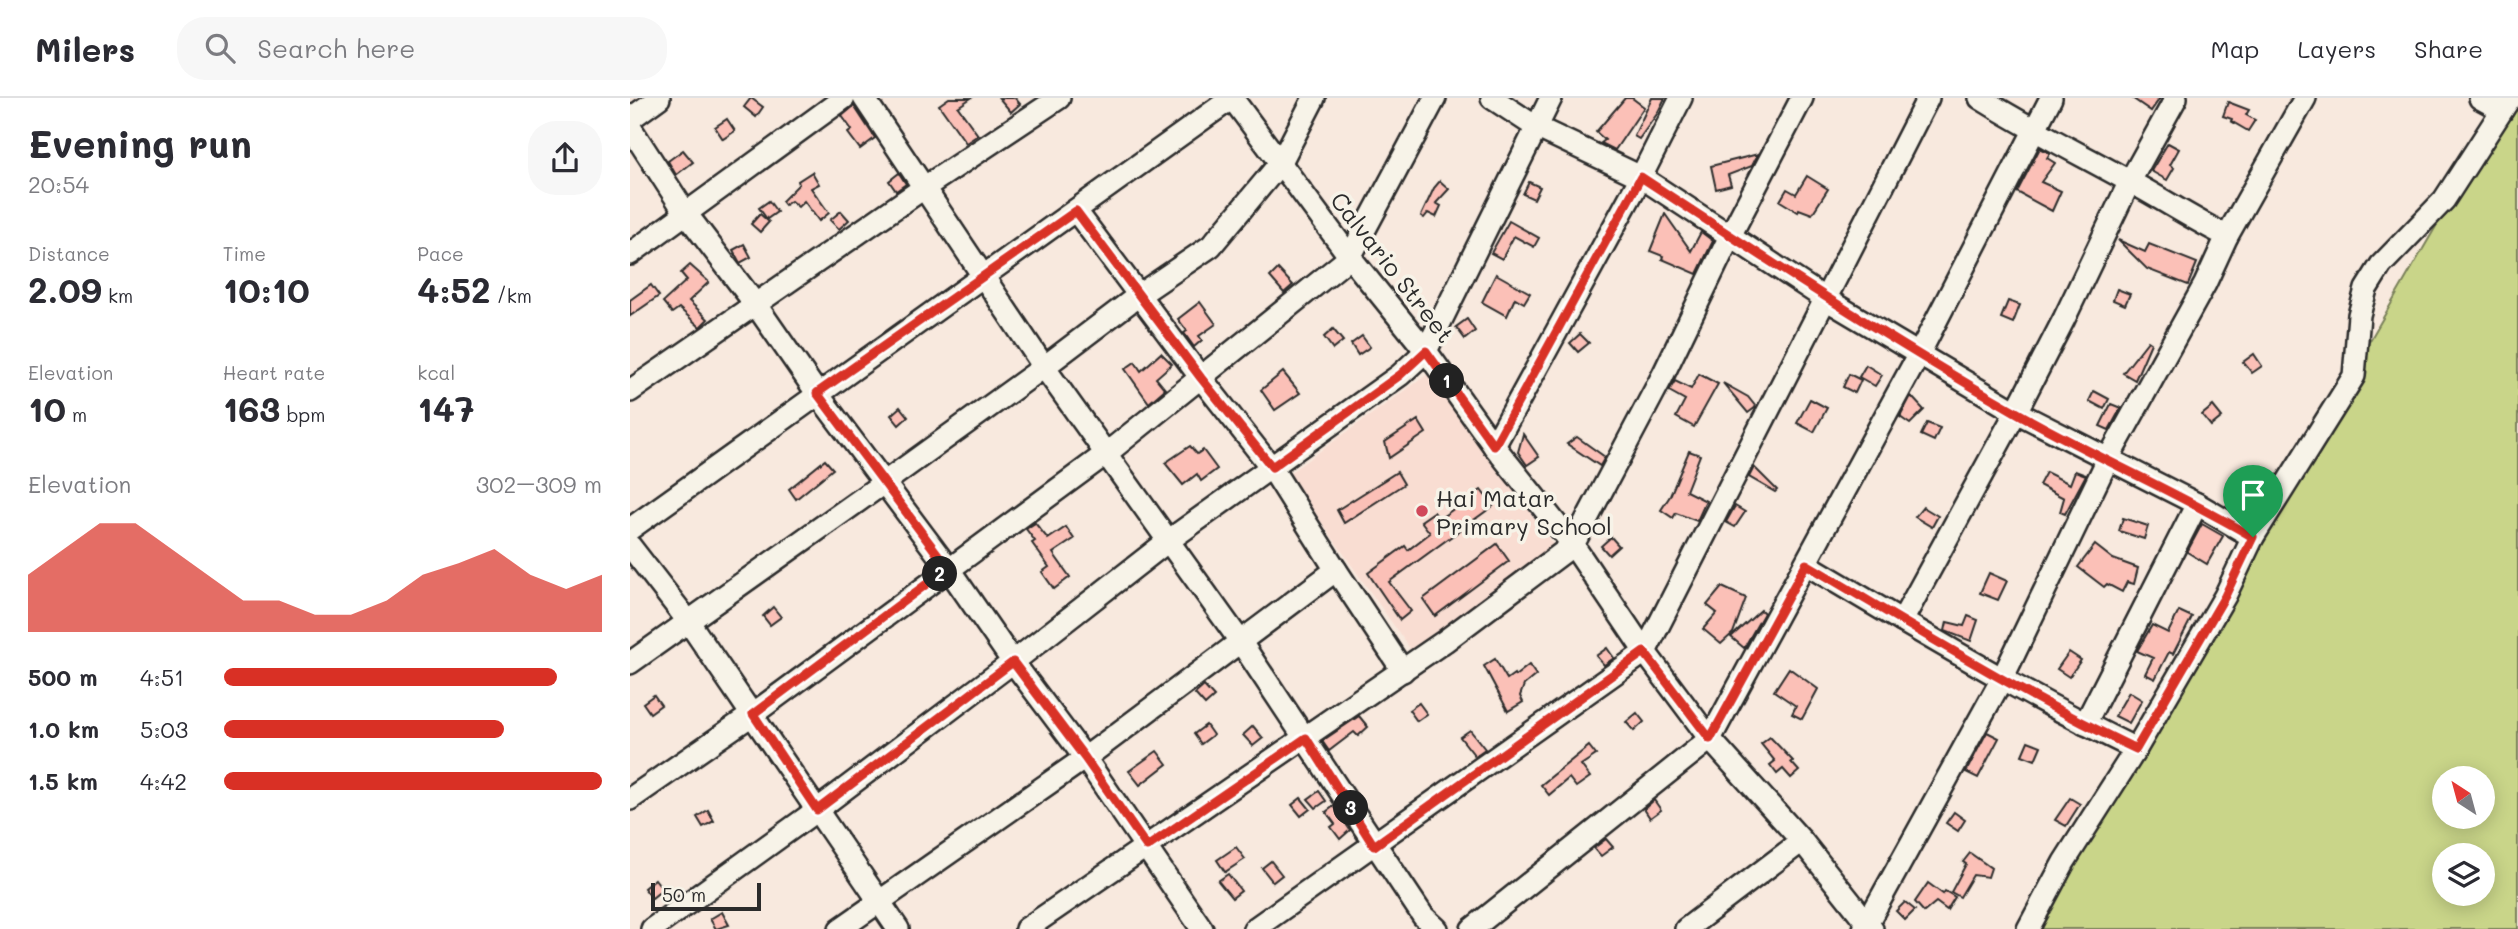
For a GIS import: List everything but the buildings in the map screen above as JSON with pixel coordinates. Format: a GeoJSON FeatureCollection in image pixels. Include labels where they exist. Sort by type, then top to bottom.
{"type":"FeatureCollection","features":[{"type":"Feature","properties":{"kind":"street"},"geometry":{"type":"LineString","coordinates":[[630,119],[659,98]]}},
{"type":"Feature","properties":{"kind":"street"},"geometry":{"type":"LineString","coordinates":[[630,254],[845,98]]}},
{"type":"Feature","properties":{"kind":"street"},"geometry":{"type":"LineString","coordinates":[[864,98],[1044,367],[1240,641],[1306,738],[1374,846],[1423,916],[1437,929]]}},
{"type":"Feature","properties":{"kind":"street"},"geometry":{"type":"LineString","coordinates":[[630,391],[1059,98]]}},
{"type":"Feature","properties":{"kind":"street"},"geometry":{"type":"LineString","coordinates":[[630,529],[1232,98]]}},
{"type":"Feature","properties":{"kind":"street","name":"Calvario Street"},"geometry":{"type":"LineString","coordinates":[[1232,98],[1350,257],[1426,351],[1494,446],[1573,545],[1644,652],[1710,739],[1802,841],[1868,927]]}},
{"type":"Feature","properties":{"kind":"street"},"geometry":{"type":"LineString","coordinates":[[630,663],[885,482],[1139,295],[1211,246],[1281,162],[1314,98]]}},
{"type":"Feature","properties":{"kind":"street"},"geometry":{"type":"LineString","coordinates":[[630,799],[753,714],[1107,453],[1350,257],[1435,98]]}},
{"type":"Feature","properties":{"kind":"street"},"geometry":{"type":"LineString","coordinates":[[1492,98],[1536,127],[1641,177],[1824,298],[2016,412],[2197,504],[2253,537]]}},
{"type":"Feature","properties":{"kind":"street"},"geometry":{"type":"LineString","coordinates":[[652,929],[817,810],[1167,541],[1400,375],[1426,351],[1551,98]]}},
{"type":"Feature","properties":{"kind":"street"},"geometry":{"type":"LineString","coordinates":[[1494,446],[1641,177],[1681,98]]}},
{"type":"Feature","properties":{"kind":"street"},"geometry":{"type":"LineString","coordinates":[[1026,929],[1403,671],[1573,545],[1802,98]]}},
{"type":"Feature","properties":{"kind":"street"},"geometry":{"type":"LineString","coordinates":[[1254,929],[1644,652],[1928,98]]}},
{"type":"Feature","properties":{"kind":"street"},"geometry":{"type":"LineString","coordinates":[[1980,98],[2033,131],[2130,181],[2196,221],[2227,236]]}},
{"type":"Feature","properties":{"kind":"street"},"geometry":{"type":"LineString","coordinates":[[1472,929],[1710,739],[1919,354],[2051,98]]}},
{"type":"Feature","properties":{"kind":"street"},"geometry":{"type":"LineString","coordinates":[[1902,621],[2016,412],[2130,181],[2176,98]]}},
{"type":"Feature","properties":{"kind":"street"},"geometry":{"type":"LineString","coordinates":[[1868,927],[2002,679],[2108,459],[2205,284],[2227,236],[2305,98]]}},
{"type":"Feature","properties":{"kind":"street"},"geometry":{"type":"LineString","coordinates":[[2028,929],[2064,862],[2136,749],[2225,596],[2253,537],[2354,376],[2359,315],[2365,289],[2381,265],[2444,200],[2506,104],[2480,98]]}},
{"type":"Feature","properties":{"kind":"street"},"geometry":{"type":"LineString","coordinates":[[630,127],[685,212],[756,304],[817,393],[948,568],[1013,662],[1085,758],[1202,929]]}},
{"type":"Feature","properties":{"kind":"street"},"geometry":{"type":"LineString","coordinates":[[1076,211],[1201,378],[1272,467],[1403,671]]}},
{"type":"Feature","properties":{"kind":"street"},"geometry":{"type":"LineString","coordinates":[[2085,724],[2197,504]]}},
{"type":"Feature","properties":{"kind":"street"},"geometry":{"type":"LineString","coordinates":[[630,545],[688,621],[753,714],[898,929]]}},
{"type":"Feature","properties":{"kind":"street"},"geometry":{"type":"LineString","coordinates":[[1806,564],[2002,679],[2136,749]]}},
{"type":"Feature","properties":{"kind":"street"},"geometry":{"type":"LineString","coordinates":[[840,929],[1085,758],[1336,570]]}},
{"type":"Feature","properties":{"kind":"street"},"geometry":{"type":"LineString","coordinates":[[1686,929],[1802,841]]}},
{"type":"Feature","properties":{"kind":"shaded area","name":"Hai Matar Primary School"},"geometry":{"type":"Polygon","coordinates":[[[1431,372],[1556,549],[1413,653],[1288,474],[1431,372]]]}},
{"type":"Feature","properties":{"kind":"green space"},"geometry":{"type":"Polygon","coordinates":[[[2518,98],[2518,929],[2029,929],[2442,216],[2518,98]]]}},
{"type":"Feature","properties":{"kind":"place","name":"Hai Matar Primary School"},"geometry":{"type":"Point","coordinates":[1422,511]}},
{"type":"Feature","properties":{"kind":"route"},"geometry":{"type":"LineString","coordinates":[[1641,177],[1824,298],[2016,412],[2197,504],[2253,537],[2225,596],[2136,749],[2002,679],[1806,564],[1710,739],[1644,652],[1374,846],[1306,738],[1147,847],[1013,662],[817,810],[753,714],[948,568],[817,393],[1076,211],[1201,378],[1272,467],[1400,375],[1426,351],[1494,446],[1641,177]]}}]}
